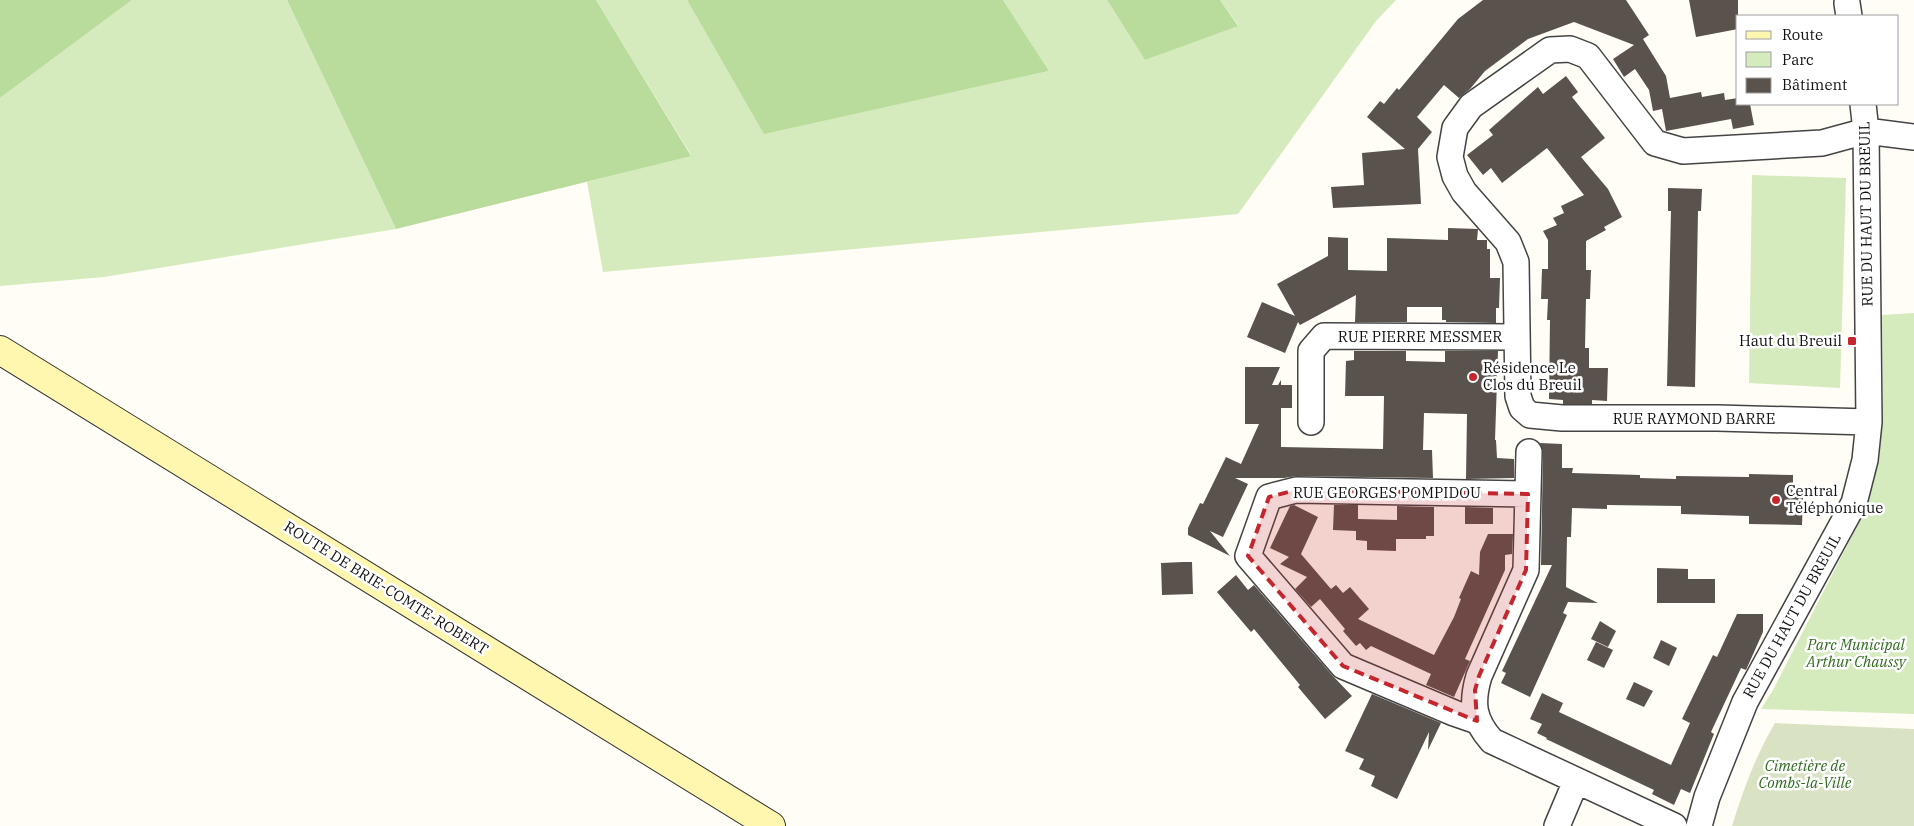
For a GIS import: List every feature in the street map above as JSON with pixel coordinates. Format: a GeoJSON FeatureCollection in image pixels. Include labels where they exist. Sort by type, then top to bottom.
{"type":"FeatureCollection","features":[{"type":"Feature","properties":{"kind":"main road","name":"ROUTE DE BRIE-COMTE-ROBERT"},"geometry":{"type":"LineString","coordinates":[[0,350],[771,826]]}},
{"type":"Feature","properties":{"kind":"street"},"geometry":{"type":"LineString","coordinates":[[1517,337],[1516,262],[1508,242],[1464,192],[1455,176],[1450,157],[1455,128],[1471,106],[1550,50],[1570,49],[1588,56],[1655,143],[1683,151],[1822,143],[1866,131],[1914,137]]}},
{"type":"Feature","properties":{"kind":"street","name":"RUE DU HAUT DU BREUIL"},"geometry":{"type":"LineString","coordinates":[[1699,826],[1713,782],[1745,702],[1854,503],[1865,460],[1869,422],[1866,131],[1862,105]]}},
{"type":"Feature","properties":{"kind":"street","name":"RUE PIERRE MESSMER"},"geometry":{"type":"LineString","coordinates":[[1311,422],[1311,351],[1324,336],[1517,337]]}},
{"type":"Feature","properties":{"kind":"street","name":"RUE RAYMOND BARRE"},"geometry":{"type":"LineString","coordinates":[[1517,337],[1518,396],[1522,408],[1530,415],[1595,419],[1717,418],[1869,422]]}},
{"type":"Feature","properties":{"kind":"street"},"geometry":{"type":"LineString","coordinates":[[1529,452],[1526,570],[1479,676],[1475,690],[1474,706],[1477,721],[1492,742],[1674,826]]}},
{"type":"Feature","properties":{"kind":"street","name":"RUE GEORGES POMPIDOU"},"geometry":{"type":"LineString","coordinates":[[1477,721],[1454,714],[1343,666],[1248,556],[1269,497],[1296,490],[1528,494]]}},
{"type":"Feature","properties":{"kind":"street"},"geometry":{"type":"LineString","coordinates":[[1557,826],[1576,782]]}},
{"type":"Feature","properties":{"kind":"highlighted area"},"geometry":{"type":"Polygon","coordinates":[[[1296,490],[1528,494],[1526,570],[1479,676],[1475,690],[1477,721],[1343,666],[1248,556],[1269,497],[1296,490]]]}},
{"type":"Feature","properties":{"kind":"green space"},"geometry":{"type":"Polygon","coordinates":[[[0,0],[132,0],[0,98],[0,0]]]}},
{"type":"Feature","properties":{"kind":"green space"},"geometry":{"type":"Polygon","coordinates":[[[132,0],[287,0],[396,229],[104,277],[0,286],[0,98],[132,0]]]}},
{"type":"Feature","properties":{"kind":"green space"},"geometry":{"type":"Polygon","coordinates":[[[287,0],[596,0],[691,156],[396,229],[287,0]]]}},
{"type":"Feature","properties":{"kind":"green space"},"geometry":{"type":"Polygon","coordinates":[[[596,0],[687,0],[764,133],[1049,71],[1003,0],[1107,0],[1145,60],[1238,25],[1220,0],[1396,0],[1376,21],[1238,214],[603,272],[587,182],[691,155],[596,0]]]}},
{"type":"Feature","properties":{"kind":"green space"},"geometry":{"type":"Polygon","coordinates":[[[687,0],[1003,0],[1049,71],[764,134],[687,0]]]}},
{"type":"Feature","properties":{"kind":"green space"},"geometry":{"type":"Polygon","coordinates":[[[1107,0],[1220,0],[1238,26],[1145,60],[1107,0]]]}},
{"type":"Feature","properties":{"kind":"green space"},"geometry":{"type":"Polygon","coordinates":[[[1752,175],[1846,178],[1840,388],[1749,383],[1752,175]]]}},
{"type":"Feature","properties":{"kind":"green space","name":"Parc Municipal Arthur Chaussy"},"geometry":{"type":"Polygon","coordinates":[[[1914,313],[1914,714],[1761,709],[1773,690],[1855,530],[1868,498],[1879,446],[1883,397],[1882,315],[1914,313]]]}},
{"type":"Feature","properties":{"kind":"green space","name":"Cimetière de Combs-la-Ville"},"geometry":{"type":"Polygon","coordinates":[[[1775,723],[1914,729],[1914,826],[1732,826],[1750,773],[1775,723]]]}},
{"type":"Feature","properties":{"kind":"building"},"geometry":{"type":"Polygon","coordinates":[[[1483,0],[1626,0],[1649,35],[1643,39],[1666,76],[1670,98],[1701,92],[1702,97],[1724,93],[1725,100],[1736,98],[1736,105],[1750,105],[1754,125],[1733,129],[1731,119],[1666,131],[1662,109],[1653,111],[1649,90],[1635,69],[1624,77],[1613,59],[1634,45],[1574,22],[1528,39],[1485,71],[1470,89],[1459,98],[1444,85],[1417,117],[1432,132],[1418,149],[1421,204],[1333,208],[1331,187],[1364,185],[1362,153],[1405,149],[1367,117],[1380,101],[1384,104],[1397,88],[1399,90],[1458,19],[1483,0]]]}},
{"type":"Feature","properties":{"kind":"building"},"geometry":{"type":"Polygon","coordinates":[[[1689,0],[1738,0],[1736,29],[1696,37],[1689,0]]]}},
{"type":"Feature","properties":{"kind":"building"},"geometry":{"type":"Polygon","coordinates":[[[1566,76],[1578,92],[1572,97],[1605,138],[1581,157],[1608,189],[1622,217],[1604,227],[1606,230],[1586,241],[1586,270],[1591,270],[1590,299],[1586,299],[1585,348],[1589,348],[1589,368],[1608,368],[1607,401],[1592,400],[1592,404],[1563,404],[1563,400],[1549,399],[1550,320],[1547,320],[1548,299],[1541,299],[1542,269],[1548,269],[1548,240],[1543,231],[1557,225],[1553,218],[1564,213],[1561,206],[1584,195],[1547,148],[1502,183],[1491,168],[1483,175],[1467,155],[1493,135],[1489,130],[1538,87],[1543,94],[1566,76]]]}},
{"type":"Feature","properties":{"kind":"building"},"geometry":{"type":"Polygon","coordinates":[[[1668,188],[1702,189],[1701,211],[1698,211],[1695,387],[1667,386],[1671,211],[1668,211],[1668,188]]]}},
{"type":"Feature","properties":{"kind":"building"},"geometry":{"type":"Polygon","coordinates":[[[1448,228],[1478,229],[1477,240],[1487,240],[1487,249],[1490,249],[1490,278],[1500,278],[1499,308],[1496,308],[1496,323],[1446,322],[1446,320],[1442,320],[1442,307],[1407,307],[1407,322],[1355,322],[1356,295],[1300,325],[1298,322],[1285,353],[1247,337],[1262,302],[1295,316],[1277,284],[1328,256],[1328,237],[1348,238],[1348,270],[1387,271],[1387,238],[1448,240],[1448,228]]]}},
{"type":"Feature","properties":{"kind":"building"},"geometry":{"type":"Polygon","coordinates":[[[1354,351],[1406,351],[1406,361],[1445,362],[1445,351],[1498,351],[1495,440],[1497,458],[1514,459],[1514,478],[1466,479],[1467,414],[1424,413],[1423,450],[1432,450],[1433,478],[1296,476],[1284,478],[1235,478],[1248,484],[1223,537],[1210,531],[1230,556],[1188,535],[1188,528],[1200,503],[1203,504],[1226,457],[1241,464],[1259,424],[1245,424],[1245,367],[1280,367],[1272,385],[1278,385],[1281,380],[1281,385],[1292,385],[1292,408],[1281,408],[1281,447],[1383,449],[1384,396],[1345,396],[1346,361],[1354,360],[1354,351]]]}},
{"type":"Feature","properties":{"kind":"building"},"geometry":{"type":"Polygon","coordinates":[[[1540,443],[1562,444],[1562,468],[1573,468],[1572,473],[1640,475],[1640,478],[1676,479],[1676,476],[1749,477],[1749,474],[1793,475],[1793,495],[1803,496],[1802,525],[1749,524],[1749,516],[1681,514],[1681,506],[1607,505],[1607,509],[1572,508],[1571,537],[1567,537],[1566,587],[1598,603],[1568,602],[1563,613],[1567,615],[1530,697],[1501,683],[1506,673],[1502,671],[1552,565],[1541,565],[1543,452],[1540,443]]]}},
{"type":"Feature","properties":{"kind":"building"},"geometry":{"type":"Polygon","coordinates":[[[1294,505],[1318,517],[1301,554],[1331,589],[1336,585],[1343,593],[1350,587],[1369,609],[1358,619],[1434,655],[1454,617],[1461,599],[1459,598],[1471,571],[1479,575],[1480,552],[1488,534],[1513,534],[1512,554],[1505,555],[1505,570],[1465,659],[1470,661],[1454,697],[1426,685],[1431,674],[1371,646],[1366,650],[1360,643],[1356,646],[1343,631],[1345,629],[1320,599],[1311,607],[1295,589],[1307,577],[1280,564],[1289,557],[1270,548],[1290,506],[1294,505]]]}},
{"type":"Feature","properties":{"kind":"building"},"geometry":{"type":"Polygon","coordinates":[[[1334,505],[1358,505],[1358,519],[1397,520],[1397,506],[1434,507],[1434,536],[1426,536],[1426,539],[1396,539],[1396,551],[1367,550],[1367,541],[1356,540],[1356,531],[1333,530],[1334,505]]]}},
{"type":"Feature","properties":{"kind":"building"},"geometry":{"type":"Polygon","coordinates":[[[1465,507],[1493,508],[1493,524],[1465,524],[1465,507]]]}},
{"type":"Feature","properties":{"kind":"building"},"geometry":{"type":"Polygon","coordinates":[[[1192,562],[1193,594],[1162,595],[1161,563],[1192,562]]]}},
{"type":"Feature","properties":{"kind":"building"},"geometry":{"type":"Polygon","coordinates":[[[1657,568],[1688,569],[1688,579],[1715,579],[1715,603],[1657,603],[1657,568]]]}},
{"type":"Feature","properties":{"kind":"building"},"geometry":{"type":"Polygon","coordinates":[[[1236,575],[1248,590],[1254,585],[1352,696],[1325,719],[1254,629],[1251,632],[1217,592],[1236,575]]]}},
{"type":"Feature","properties":{"kind":"building"},"geometry":{"type":"Polygon","coordinates":[[[1737,614],[1763,614],[1763,632],[1746,670],[1741,668],[1711,732],[1714,734],[1690,793],[1681,789],[1674,805],[1652,794],[1654,790],[1537,733],[1542,724],[1530,719],[1542,693],[1563,703],[1559,712],[1671,765],[1690,723],[1682,719],[1713,655],[1717,657],[1737,614]]]}},
{"type":"Feature","properties":{"kind":"building"},"geometry":{"type":"Polygon","coordinates":[[[1600,621],[1616,631],[1608,647],[1591,639],[1600,621]]]}},
{"type":"Feature","properties":{"kind":"building"},"geometry":{"type":"Polygon","coordinates":[[[1661,640],[1677,648],[1669,666],[1653,658],[1661,640]]]}},
{"type":"Feature","properties":{"kind":"building"},"geometry":{"type":"Polygon","coordinates":[[[1596,642],[1613,650],[1604,668],[1587,660],[1596,642]]]}},
{"type":"Feature","properties":{"kind":"building"},"geometry":{"type":"Polygon","coordinates":[[[1634,682],[1653,691],[1644,707],[1626,699],[1634,682]]]}},
{"type":"Feature","properties":{"kind":"building"},"geometry":{"type":"Polygon","coordinates":[[[1372,694],[1441,723],[1428,750],[1429,732],[1397,799],[1371,786],[1375,776],[1359,769],[1364,759],[1345,751],[1372,694]]]}},
{"type":"Feature","properties":{"kind":"place","name":"Haut du Breuil"},"geometry":{"type":"Point","coordinates":[1852,341]}},
{"type":"Feature","properties":{"kind":"place","name":"Résidence Le Clos du Breuil"},"geometry":{"type":"Point","coordinates":[1473,377]}},
{"type":"Feature","properties":{"kind":"place","name":"Central Téléphonique"},"geometry":{"type":"Point","coordinates":[1776,500]}}]}
